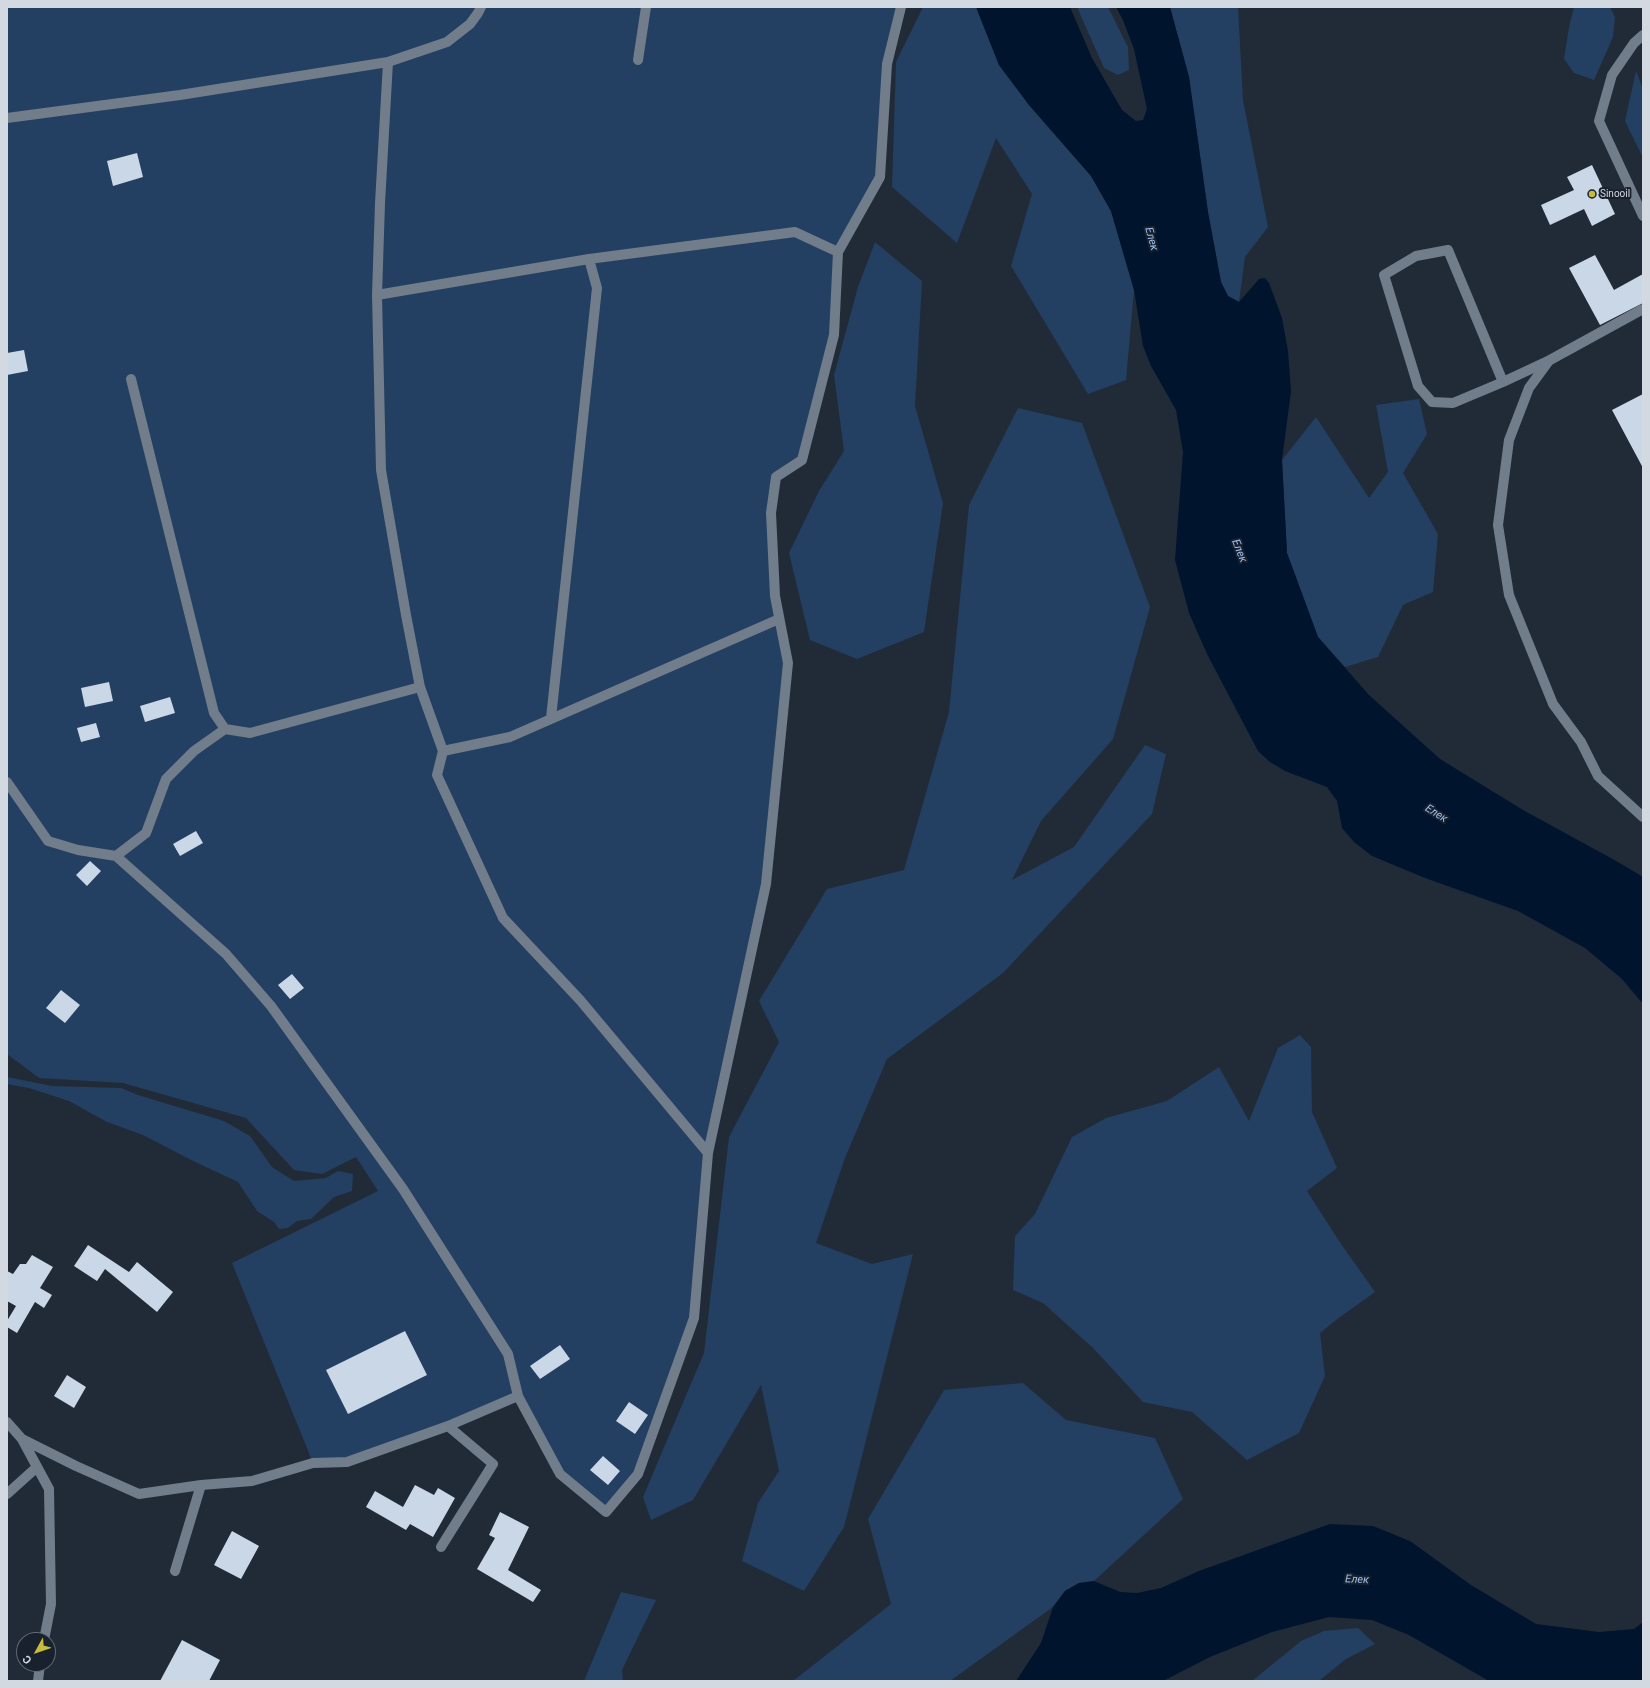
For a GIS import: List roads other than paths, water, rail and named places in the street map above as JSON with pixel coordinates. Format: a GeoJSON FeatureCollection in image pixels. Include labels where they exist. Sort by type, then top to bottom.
{"type":"FeatureCollection","features":[{"type":"Feature","properties":{"kind":"lane"},"geometry":{"type":"LineString","coordinates":[[7,118],[180,95],[388,62],[447,42],[470,24],[481,7]]}},
{"type":"Feature","properties":{"kind":"lane"},"geometry":{"type":"LineString","coordinates":[[638,60],[646,7]]}},
{"type":"Feature","properties":{"kind":"lane"},"geometry":{"type":"LineString","coordinates":[[7,782],[48,841],[78,850],[116,856],[226,954],[272,1006],[403,1189],[508,1354],[518,1396],[560,1474],[606,1512],[638,1474],[694,1318],[708,1153],[766,884],[788,663],[775,596],[771,513],[776,477],[802,460],[834,335],[838,252],[880,177],[887,64],[901,7]]}},
{"type":"Feature","properties":{"kind":"lane"},"geometry":{"type":"LineString","coordinates":[[1643,35],[1634,43],[1612,75],[1599,121],[1643,216]]}},
{"type":"Feature","properties":{"kind":"lane"},"geometry":{"type":"LineString","coordinates":[[388,62],[380,203],[377,295],[381,470],[404,607],[420,687],[443,752],[438,775],[503,918],[580,1000],[708,1153]]}},
{"type":"Feature","properties":{"kind":"lane"},"geometry":{"type":"LineString","coordinates":[[377,295],[589,258],[795,232],[838,252]]}},
{"type":"Feature","properties":{"kind":"lane"},"geometry":{"type":"LineString","coordinates":[[1503,382],[1448,250],[1416,256],[1384,275],[1418,386],[1432,402],[1453,403],[1503,382],[1550,360],[1643,309]]}},
{"type":"Feature","properties":{"kind":"lane"},"geometry":{"type":"LineString","coordinates":[[551,718],[597,288],[589,258]]}},
{"type":"Feature","properties":{"kind":"lane"},"geometry":{"type":"LineString","coordinates":[[1550,360],[1529,388],[1509,440],[1498,525],[1509,595],[1553,704],[1581,742],[1598,776],[1643,817]]}},
{"type":"Feature","properties":{"kind":"lane"},"geometry":{"type":"LineString","coordinates":[[131,380],[214,713],[225,729]]}},
{"type":"Feature","properties":{"kind":"lane"},"geometry":{"type":"LineString","coordinates":[[443,752],[510,737],[780,619]]}},
{"type":"Feature","properties":{"kind":"lane"},"geometry":{"type":"LineString","coordinates":[[116,856],[146,833],[166,779],[194,751],[225,729],[250,733],[420,687]]}},
{"type":"Feature","properties":{"kind":"lane"},"geometry":{"type":"LineString","coordinates":[[22,1439],[76,1466],[139,1494],[201,1485],[252,1481],[313,1463],[347,1462],[448,1426],[518,1396]]}},
{"type":"Feature","properties":{"kind":"lane"},"geometry":{"type":"LineString","coordinates":[[7,1422],[22,1439],[49,1489],[50,1604],[45,1632]]}},
{"type":"Feature","properties":{"kind":"lane"},"geometry":{"type":"LineString","coordinates":[[441,1547],[493,1464],[448,1426]]}},
{"type":"Feature","properties":{"kind":"lane"},"geometry":{"type":"LineString","coordinates":[[7,1494],[38,1467]]}},
{"type":"Feature","properties":{"kind":"lane"},"geometry":{"type":"LineString","coordinates":[[175,1571],[201,1485]]}},
{"type":"Feature","properties":{"kind":"water","name":"Елек"},"geometry":{"type":"Polygon","coordinates":[[[976,7],[1070,7],[1092,58],[1122,110],[1136,121],[1143,120],[1147,109],[1134,49],[1123,20],[1116,7],[1170,7],[1189,77],[1208,212],[1221,282],[1228,296],[1239,302],[1259,279],[1265,278],[1269,283],[1282,318],[1288,351],[1291,391],[1282,460],[1287,553],[1318,637],[1369,695],[1440,759],[1523,810],[1643,877],[1643,1004],[1622,979],[1585,948],[1518,911],[1425,878],[1372,856],[1354,842],[1342,828],[1337,801],[1327,787],[1285,771],[1270,762],[1258,751],[1207,654],[1189,613],[1175,560],[1183,452],[1176,410],[1151,366],[1143,346],[1134,290],[1111,211],[1091,176],[1029,105],[999,65],[976,7]]]}},
{"type":"Feature","properties":{"kind":"water","name":"Елек"},"geometry":{"type":"Polygon","coordinates":[[[1330,1524],[1373,1526],[1410,1541],[1471,1585],[1536,1624],[1599,1632],[1634,1629],[1643,1622],[1643,1681],[1489,1681],[1409,1635],[1372,1620],[1329,1617],[1272,1632],[1210,1657],[1163,1681],[1016,1681],[1041,1643],[1053,1607],[1065,1591],[1079,1583],[1094,1581],[1120,1592],[1137,1593],[1161,1588],[1199,1571],[1330,1524]]]}},
{"type":"Feature","properties":{"kind":"place","name":"Sinooil"},"geometry":{"type":"Point","coordinates":[1592,194]}}]}
